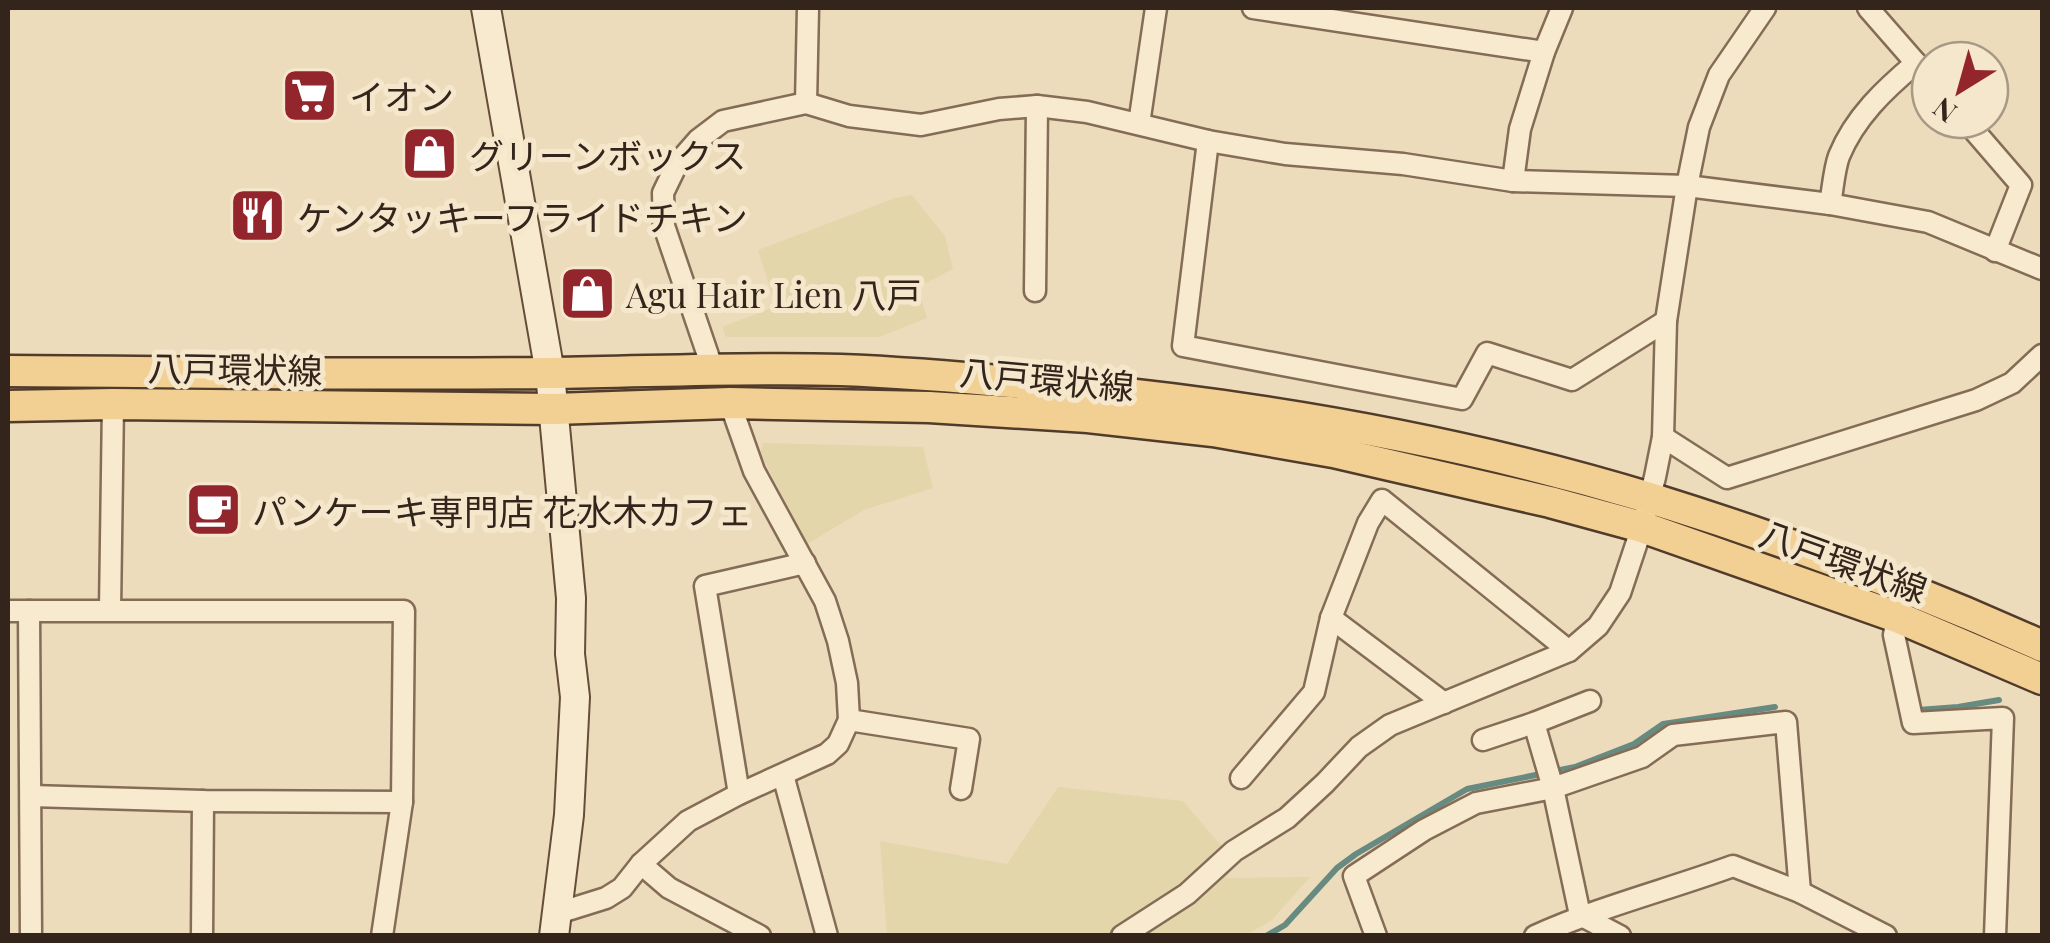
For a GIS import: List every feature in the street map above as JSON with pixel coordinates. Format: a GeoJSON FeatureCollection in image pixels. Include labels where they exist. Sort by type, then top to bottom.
{"type":"FeatureCollection","features":[{"type":"Feature","properties":{"kind":"main road","name":"八戸環状線"},"geometry":{"type":"LineString","coordinates":[[8,371],[840,370],[983,379],[1171,398],[1340,424],[1543,468],[2042,679]]}},
{"type":"Feature","properties":{"kind":"main road","name":"八戸環状線"},"geometry":{"type":"LineString","coordinates":[[8,406],[930,406],[1213,431],[1333,452],[1550,502],[1646,513],[1780,540],[1954,607],[2042,646]]}},
{"type":"Feature","properties":{"kind":"street"},"geometry":{"type":"LineString","coordinates":[[486,8],[550,373],[571,598],[570,654],[575,696],[569,816],[556,924]]}},
{"type":"Feature","properties":{"kind":"street"},"geometry":{"type":"LineString","coordinates":[[806,104],[808,8]]}},
{"type":"Feature","properties":{"kind":"street"},"geometry":{"type":"LineString","coordinates":[[1139,124],[1156,8]]}},
{"type":"Feature","properties":{"kind":"street"},"geometry":{"type":"LineString","coordinates":[[1254,8],[1326,13],[1544,52]]}},
{"type":"Feature","properties":{"kind":"street"},"geometry":{"type":"LineString","coordinates":[[1513,181],[1520,129],[1562,8]]}},
{"type":"Feature","properties":{"kind":"street"},"geometry":{"type":"LineString","coordinates":[[1122,936],[1186,894],[1234,851],[1287,818],[1359,747],[1390,726],[1569,650],[1598,626],[1620,594],[1646,513],[1663,437],[1666,321],[1699,126],[1719,75],[1765,8]]}},
{"type":"Feature","properties":{"kind":"street"},"geometry":{"type":"LineString","coordinates":[[1868,8],[1910,56]]}},
{"type":"Feature","properties":{"kind":"street"},"geometry":{"type":"LineString","coordinates":[[1830,204],[1838,158],[1854,127],[1882,92],[1910,78]]}},
{"type":"Feature","properties":{"kind":"street"},"geometry":{"type":"LineString","coordinates":[[714,370],[664,226],[664,193],[678,164],[698,140],[723,122],[806,104],[849,116],[921,126],[1037,106],[1087,112],[1208,141],[1285,154],[1403,164],[1513,181],[1687,186],[1830,204],[1928,222],[2042,270]]}},
{"type":"Feature","properties":{"kind":"street"},"geometry":{"type":"LineString","coordinates":[[1035,292],[1037,106]]}},
{"type":"Feature","properties":{"kind":"street"},"geometry":{"type":"LineString","coordinates":[[1983,140],[2021,186],[1996,251]]}},
{"type":"Feature","properties":{"kind":"street"},"geometry":{"type":"LineString","coordinates":[[1208,141],[1183,346],[1462,399],[1487,353],[1572,380],[1666,321]]}},
{"type":"Feature","properties":{"kind":"street"},"geometry":{"type":"LineString","coordinates":[[1663,437],[1726,478],[1976,400],[2012,384],[2042,355]]}},
{"type":"Feature","properties":{"kind":"street"},"geometry":{"type":"LineString","coordinates":[[110,610],[113,404]]}},
{"type":"Feature","properties":{"kind":"street"},"geometry":{"type":"LineString","coordinates":[[556,924],[622,888],[641,864],[688,821],[827,754],[838,744],[850,720],[847,683],[825,601],[754,471],[730,404]]}},
{"type":"Feature","properties":{"kind":"street"},"geometry":{"type":"LineString","coordinates":[[1241,778],[1314,692],[1331,618],[1368,522],[1382,500],[1569,650]]}},
{"type":"Feature","properties":{"kind":"street"},"geometry":{"type":"LineString","coordinates":[[739,794],[705,586],[805,563]]}},
{"type":"Feature","properties":{"kind":"street"},"geometry":{"type":"LineString","coordinates":[[31,936],[31,796],[18,611],[110,610],[404,612],[402,802],[382,936]]}},
{"type":"Feature","properties":{"kind":"street"},"geometry":{"type":"LineString","coordinates":[[1897,617],[1894,635],[1912,722],[2003,718],[1995,936]]}},
{"type":"Feature","properties":{"kind":"street"},"geometry":{"type":"LineString","coordinates":[[1331,618],[1444,703]]}},
{"type":"Feature","properties":{"kind":"street"},"geometry":{"type":"LineString","coordinates":[[1482,740],[1590,701]]}},
{"type":"Feature","properties":{"kind":"street"},"geometry":{"type":"LineString","coordinates":[[850,720],[968,739],[960,790]]}},
{"type":"Feature","properties":{"kind":"street"},"geometry":{"type":"LineString","coordinates":[[1376,936],[1354,876],[1424,830],[1476,803],[1554,788],[1642,757],[1674,736],[1786,722],[1800,892]]}},
{"type":"Feature","properties":{"kind":"street"},"geometry":{"type":"LineString","coordinates":[[1534,724],[1554,788],[1580,915]]}},
{"type":"Feature","properties":{"kind":"street"},"geometry":{"type":"LineString","coordinates":[[783,775],[828,936]]}},
{"type":"Feature","properties":{"kind":"street"},"geometry":{"type":"LineString","coordinates":[[31,796],[402,802]]}},
{"type":"Feature","properties":{"kind":"street"},"geometry":{"type":"LineString","coordinates":[[202,936],[203,801]]}},
{"type":"Feature","properties":{"kind":"street"},"geometry":{"type":"LineString","coordinates":[[641,864],[668,888],[760,936]]}},
{"type":"Feature","properties":{"kind":"street"},"geometry":{"type":"LineString","coordinates":[[1534,936],[1580,915],[1734,866],[1800,892],[1886,936]]}},
{"type":"Feature","properties":{"kind":"street"},"geometry":{"type":"LineString","coordinates":[[1580,915],[1620,936]]}},
{"type":"Feature","properties":{"kind":"shaded area"},"geometry":{"type":"Polygon","coordinates":[[[912,195],[945,236],[953,269],[918,287],[927,318],[879,337],[726,337],[722,327],[776,306],[758,250],[912,195]]]}},
{"type":"Feature","properties":{"kind":"shaded area"},"geometry":{"type":"Polygon","coordinates":[[[763,443],[923,447],[933,488],[864,510],[807,544],[760,453],[763,443]]]}},
{"type":"Feature","properties":{"kind":"shaded area"},"geometry":{"type":"Polygon","coordinates":[[[1058,787],[1183,801],[1239,861],[1226,878],[1310,877],[1272,920],[1246,935],[887,935],[880,841],[1007,864],[1058,787]]]}},
{"type":"Feature","properties":{"kind":"waterway"},"geometry":{"type":"LineString","coordinates":[[1918,710],[1999,700]]}},
{"type":"Feature","properties":{"kind":"waterway"},"geometry":{"type":"LineString","coordinates":[[1266,936],[1285,925],[1337,868],[1356,854],[1467,789],[1575,767],[1634,744],[1663,724],[1775,707]]}},
{"type":"Feature","properties":{"kind":"place","name":"イオン"},"geometry":{"type":"Point","coordinates":[310,95]}},
{"type":"Feature","properties":{"kind":"place","name":"グリーンボックス"},"geometry":{"type":"Point","coordinates":[430,154]}},
{"type":"Feature","properties":{"kind":"place","name":"ケンタッキーフライドチキン"},"geometry":{"type":"Point","coordinates":[258,216]}},
{"type":"Feature","properties":{"kind":"place","name":"Agu Hair Lien 八戸"},"geometry":{"type":"Point","coordinates":[587,293]}},
{"type":"Feature","properties":{"kind":"place","name":"パンケーキ専門店 花水木カフェ"},"geometry":{"type":"Point","coordinates":[213,510]}}]}
